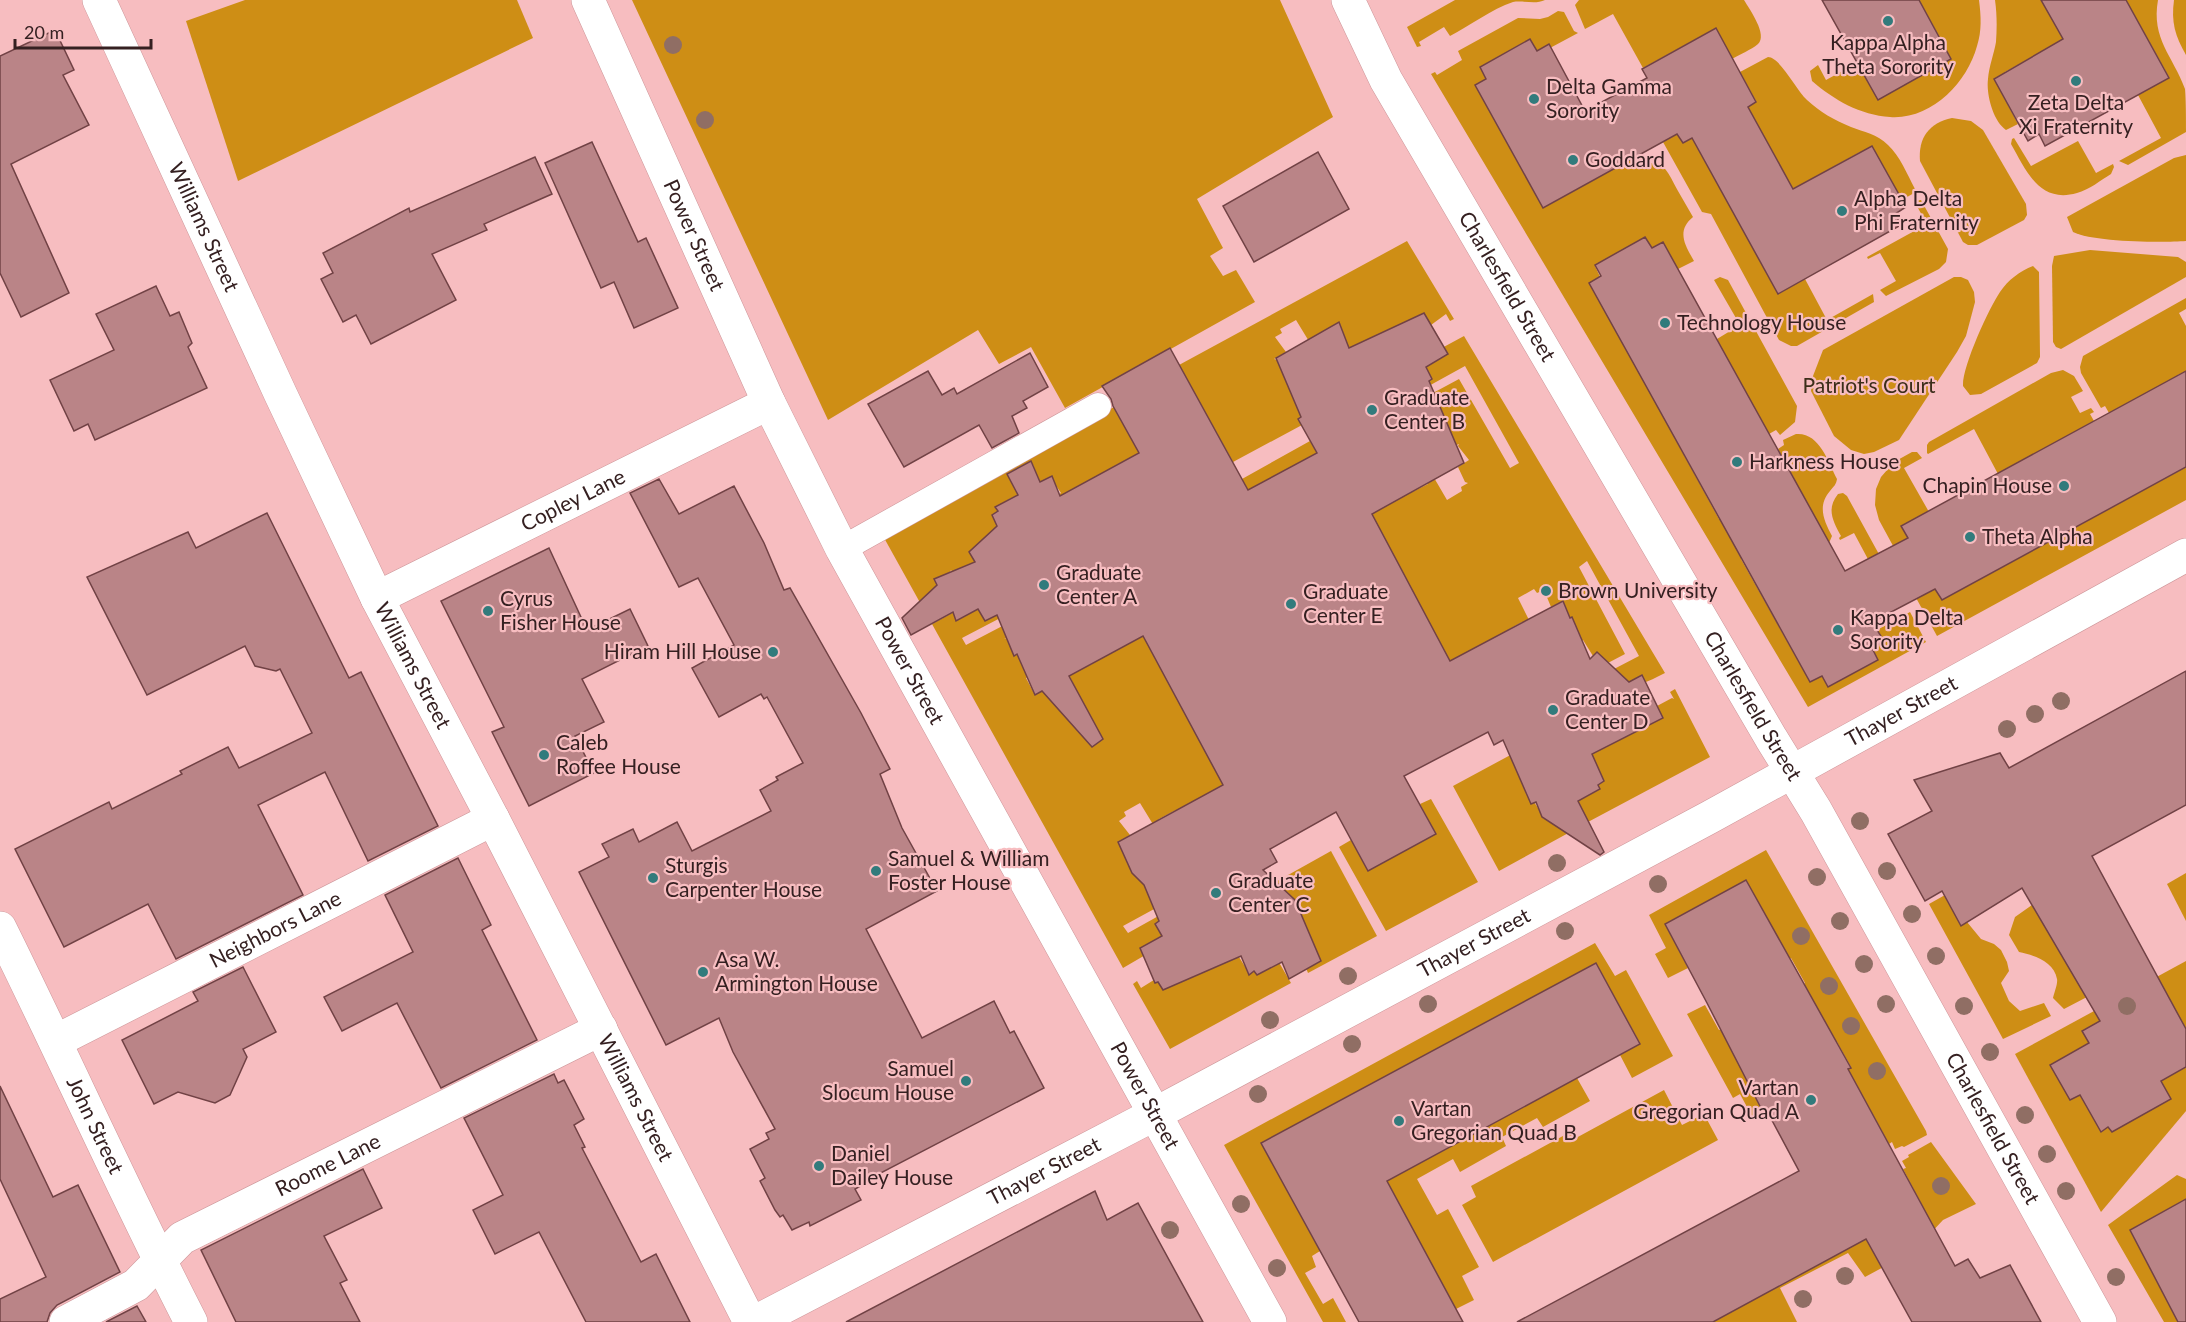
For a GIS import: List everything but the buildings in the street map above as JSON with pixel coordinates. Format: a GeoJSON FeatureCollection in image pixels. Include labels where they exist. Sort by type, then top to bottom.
{"type":"FeatureCollection","features":[{"type":"Feature","properties":{"kind":"street","name":"Williams Street"},"geometry":{"type":"LineString","coordinates":[[99,0],[275,383],[377,598],[493,819],[750,1322]]}},
{"type":"Feature","properties":{"kind":"street","name":"Power Street"},"geometry":{"type":"LineString","coordinates":[[588,0],[769,403],[842,549],[1270,1322]]}},
{"type":"Feature","properties":{"kind":"street","name":"Charlesfield Street"},"geometry":{"type":"LineString","coordinates":[[1348,0],[1386,80],[1816,811],[2100,1322]]}},
{"type":"Feature","properties":{"kind":"street","name":"Copley Lane"},"geometry":{"type":"LineString","coordinates":[[377,598],[769,403]]}},
{"type":"Feature","properties":{"kind":"street","name":"Thayer Street"},"geometry":{"type":"LineString","coordinates":[[755,1322],[1155,1114],[1791,772],[2186,555]]}},
{"type":"Feature","properties":{"kind":"street","name":"Neighbors Lane"},"geometry":{"type":"LineString","coordinates":[[56,1041],[493,819]]}},
{"type":"Feature","properties":{"kind":"street","name":"John Street"},"geometry":{"type":"LineString","coordinates":[[0,928],[191,1322]]}},
{"type":"Feature","properties":{"kind":"street","name":"Roome Lane"},"geometry":{"type":"LineString","coordinates":[[66,1322],[136,1285],[182,1238],[601,1029]]}},
{"type":"Feature","properties":{"kind":"lane"},"geometry":{"type":"LineString","coordinates":[[842,549],[1098,406]]}},
{"type":"Feature","properties":{"kind":"green space"},"geometry":{"type":"Polygon","coordinates":[[[245,0],[517,0],[533,38],[238,181],[186,21],[245,0]]]}},
{"type":"Feature","properties":{"kind":"green space"},"geometry":{"type":"Polygon","coordinates":[[[632,0],[1280,0],[1333,117],[1197,199],[1223,248],[1210,256],[1223,276],[1236,270],[1255,302],[1065,408],[1031,347],[999,364],[978,330],[828,420],[632,0]]]}},
{"type":"Feature","properties":{"kind":"green space"},"geometry":{"type":"Polygon","coordinates":[[[1455,0],[1545,0],[1513,2],[1505,5],[1450,36],[1444,27],[1419,42],[1421,46],[1417,47],[1407,27],[1455,0]]]}},
{"type":"Feature","properties":{"kind":"green space"},"geometry":{"type":"Polygon","coordinates":[[[1579,0],[1744,0],[1760,29],[1761,40],[1732,59],[1716,28],[1643,68],[1613,14],[1585,29],[1575,5],[1579,0]]]}},
{"type":"Feature","properties":{"kind":"green space"},"geometry":{"type":"Polygon","coordinates":[[[1919,0],[1979,0],[1980,35],[1972,60],[1956,86],[1933,106],[1905,116],[1879,116],[1848,105],[1812,81],[1810,71],[1818,65],[1826,80],[1857,63],[1872,88],[1945,47],[1919,0]]]}},
{"type":"Feature","properties":{"kind":"green space"},"geometry":{"type":"Polygon","coordinates":[[[1995,0],[2053,0],[2072,35],[2005,72],[2011,84],[2000,90],[2018,124],[2006,130],[1994,114],[1988,92],[1989,74],[1996,42],[1995,0]]]}},
{"type":"Feature","properties":{"kind":"green space"},"geometry":{"type":"Polygon","coordinates":[[[2126,0],[2158,0],[2160,37],[2185,89],[2186,116],[2186,132],[2128,165],[2119,161],[2161,138],[2138,95],[2169,77],[2126,0]]]}},
{"type":"Feature","properties":{"kind":"green space"},"geometry":{"type":"Polygon","coordinates":[[[2174,0],[2186,0],[2186,55],[2175,29],[2174,0]]]}},
{"type":"Feature","properties":{"kind":"green space"},"geometry":{"type":"Polygon","coordinates":[[[1558,11],[1564,12],[1574,31],[1578,33],[1550,48],[1549,44],[1537,51],[1530,39],[1480,67],[1486,79],[1475,85],[1543,208],[1634,158],[1639,167],[1654,163],[1668,172],[1693,217],[1683,233],[1685,244],[1694,261],[1678,269],[1663,243],[1652,248],[1645,237],[1595,266],[1679,446],[1719,519],[1729,515],[1750,554],[1741,559],[1810,682],[1822,676],[1828,687],[1878,660],[1872,648],[1877,630],[1910,612],[1926,642],[1808,707],[1431,74],[1435,72],[1437,75],[1462,60],[1458,51],[1518,18],[1540,19],[1558,11]]]}},
{"type":"Feature","properties":{"kind":"green space"},"geometry":{"type":"Polygon","coordinates":[[[1768,57],[1778,62],[1807,100],[1817,108],[1839,122],[1884,141],[1903,166],[1915,189],[1914,193],[1902,200],[1878,158],[1866,164],[1860,152],[1793,189],[1748,107],[1756,101],[1740,72],[1768,57]]]}},
{"type":"Feature","properties":{"kind":"green space"},"geometry":{"type":"Polygon","coordinates":[[[1952,118],[1971,121],[1983,130],[2026,204],[2027,215],[2024,220],[1977,245],[1968,245],[1963,242],[1920,161],[1921,145],[1927,133],[1937,124],[1952,118]]]}},
{"type":"Feature","properties":{"kind":"green space"},"geometry":{"type":"Polygon","coordinates":[[[1677,134],[1683,143],[1692,138],[1778,294],[1805,279],[1827,320],[1873,294],[1874,302],[1797,346],[1791,346],[1779,340],[1711,214],[1702,212],[1663,142],[1677,134]]]}},
{"type":"Feature","properties":{"kind":"green space"},"geometry":{"type":"Polygon","coordinates":[[[2014,138],[2031,166],[2078,141],[2096,173],[2113,164],[2114,167],[2111,174],[2081,192],[2053,194],[2043,189],[2028,174],[2011,144],[2014,138]]]}},
{"type":"Feature","properties":{"kind":"green space"},"geometry":{"type":"Polygon","coordinates":[[[2186,155],[2186,241],[2111,240],[2073,232],[2067,217],[2174,158],[2186,155]]]}},
{"type":"Feature","properties":{"kind":"green space"},"geometry":{"type":"Polygon","coordinates":[[[1921,200],[1948,249],[1946,262],[1939,269],[1886,296],[1880,290],[1896,281],[1880,253],[1868,259],[1867,257],[1927,224],[1914,201],[1921,200]]]}},
{"type":"Feature","properties":{"kind":"green space"},"geometry":{"type":"Polygon","coordinates":[[[1407,241],[1454,319],[1450,321],[1446,314],[1431,325],[1424,314],[1368,345],[1343,349],[1348,345],[1310,343],[1296,320],[1280,329],[1282,333],[1275,337],[1286,352],[1274,359],[1277,360],[1284,376],[1290,373],[1315,418],[1233,462],[1179,365],[1407,241]]]}},
{"type":"Feature","properties":{"kind":"green space"},"geometry":{"type":"Polygon","coordinates":[[[2090,250],[2178,257],[2186,262],[2186,277],[2061,349],[2053,342],[2052,266],[2054,256],[2090,250]]]}},
{"type":"Feature","properties":{"kind":"green space","name":"Patriot's Court"},"geometry":{"type":"Polygon","coordinates":[[[2033,266],[2039,272],[2040,357],[2037,363],[1981,394],[1970,395],[1963,386],[1964,377],[1971,352],[1989,311],[2007,284],[2019,273],[2033,266]]]}},
{"type":"Feature","properties":{"kind":"green space"},"geometry":{"type":"Polygon","coordinates":[[[1720,277],[1728,280],[1797,406],[1795,422],[1780,435],[1776,430],[1769,434],[1753,405],[1745,409],[1717,339],[1740,325],[1714,280],[1720,277]]]}},
{"type":"Feature","properties":{"kind":"green space","name":"Patriot's Court"},"geometry":{"type":"Polygon","coordinates":[[[1954,277],[1968,280],[1974,292],[1975,302],[1966,336],[1957,352],[1899,440],[1874,452],[1864,454],[1851,450],[1834,436],[1811,391],[1813,376],[1823,350],[1954,277]]]}},
{"type":"Feature","properties":{"kind":"green space"},"geometry":{"type":"Polygon","coordinates":[[[2186,298],[2186,309],[2179,313],[2186,326],[2186,371],[2178,375],[2182,384],[2138,397],[2109,413],[2105,406],[2101,408],[2081,373],[2083,356],[2186,298]]]}},
{"type":"Feature","properties":{"kind":"green space"},"geometry":{"type":"Polygon","coordinates":[[[1464,336],[1665,673],[1637,685],[1621,687],[1591,681],[1639,656],[1587,561],[1579,567],[1625,654],[1587,674],[1593,656],[1583,640],[1573,646],[1572,617],[1570,618],[1563,601],[1551,607],[1544,590],[1537,593],[1534,589],[1518,598],[1530,622],[1522,622],[1506,631],[1484,683],[1301,587],[1242,479],[1310,441],[1317,453],[1412,492],[1428,484],[1427,480],[1433,476],[1447,500],[1462,491],[1461,487],[1468,483],[1465,482],[1458,467],[1469,460],[1458,446],[1459,444],[1452,447],[1446,421],[1420,400],[1459,379],[1510,468],[1519,463],[1465,366],[1416,393],[1414,389],[1432,379],[1426,367],[1440,349],[1464,336]]]}},
{"type":"Feature","properties":{"kind":"green space"},"geometry":{"type":"Polygon","coordinates":[[[2063,370],[2074,376],[2083,391],[2071,397],[2080,413],[2091,408],[2094,412],[2090,414],[2094,421],[1998,474],[1974,429],[1927,453],[1929,442],[2051,373],[2063,370]]]}},
{"type":"Feature","properties":{"kind":"green space"},"geometry":{"type":"Polygon","coordinates":[[[1114,407],[1139,453],[1111,468],[1136,511],[1055,497],[1061,493],[1051,478],[1052,476],[1040,482],[1033,465],[1026,469],[1023,465],[1007,474],[1020,497],[1011,498],[996,507],[998,511],[992,515],[1002,530],[973,558],[979,569],[955,576],[951,570],[936,580],[934,579],[940,591],[923,598],[923,608],[883,536],[1114,407]]]}},
{"type":"Feature","properties":{"kind":"green space"},"geometry":{"type":"Polygon","coordinates":[[[1796,434],[1811,438],[1817,443],[1837,479],[1826,497],[1823,508],[1824,519],[1832,536],[1829,543],[1785,483],[1794,478],[1778,449],[1784,445],[1783,440],[1796,434]]]}},
{"type":"Feature","properties":{"kind":"green space"},"geometry":{"type":"Polygon","coordinates":[[[1912,452],[1917,452],[1922,458],[1904,468],[1929,512],[1901,526],[1908,538],[1896,545],[1942,600],[2179,471],[2186,456],[2186,500],[1937,636],[1915,596],[1917,590],[1879,520],[1875,505],[1876,489],[1881,477],[1894,462],[1912,452]]]}},
{"type":"Feature","properties":{"kind":"green space"},"geometry":{"type":"Polygon","coordinates":[[[1843,493],[1847,496],[1886,567],[1877,576],[1854,533],[1840,540],[1839,538],[1841,536],[1833,520],[1832,505],[1838,494],[1843,493]]]}},
{"type":"Feature","properties":{"kind":"green space"},"geometry":{"type":"Polygon","coordinates":[[[1108,601],[1304,773],[1174,811],[1159,819],[1154,826],[1140,803],[1124,812],[1126,816],[1119,821],[1130,835],[1119,842],[1167,902],[1123,926],[1128,933],[1171,909],[1173,913],[1155,924],[1162,936],[1140,948],[1144,948],[1147,954],[1123,968],[932,624],[956,611],[978,609],[985,621],[1004,611],[1006,615],[962,638],[966,645],[1010,622],[1011,635],[1004,639],[1007,638],[1015,654],[1025,650],[1032,674],[1026,678],[1035,695],[1047,688],[1055,706],[1064,705],[1080,697],[1068,673],[1076,672],[1092,664],[1108,601]]]}},
{"type":"Feature","properties":{"kind":"green space"},"geometry":{"type":"Polygon","coordinates":[[[1675,689],[1710,757],[1588,822],[1576,798],[1584,798],[1600,789],[1598,785],[1604,781],[1578,748],[1603,742],[1607,748],[1606,746],[1623,739],[1618,727],[1663,718],[1657,706],[1674,699],[1670,692],[1675,689]]]}},
{"type":"Feature","properties":{"kind":"green space"},"geometry":{"type":"Polygon","coordinates":[[[1516,752],[1534,802],[1544,817],[1543,819],[1554,814],[1572,831],[1499,871],[1453,786],[1516,752]]]}},
{"type":"Feature","properties":{"kind":"green space"},"geometry":{"type":"Polygon","coordinates":[[[1431,799],[1478,882],[1386,931],[1339,847],[1351,840],[1368,870],[1436,834],[1420,804],[1431,799]]]}},
{"type":"Feature","properties":{"kind":"green space"},"geometry":{"type":"Polygon","coordinates":[[[1766,850],[1926,1131],[1927,1135],[1904,1147],[1895,1149],[1892,1142],[1889,1144],[1848,1069],[1851,1067],[1837,1042],[1834,1043],[1803,985],[1805,983],[1791,958],[1789,959],[1746,880],[1665,924],[1688,968],[1668,978],[1655,954],[1666,948],[1649,915],[1766,850]]]}},
{"type":"Feature","properties":{"kind":"green space"},"geometry":{"type":"Polygon","coordinates":[[[1331,851],[1377,936],[1308,973],[1272,884],[1331,851]]]}},
{"type":"Feature","properties":{"kind":"green space"},"geometry":{"type":"Polygon","coordinates":[[[2186,873],[2186,921],[2167,884],[2186,873]]]}},
{"type":"Feature","properties":{"kind":"green space"},"geometry":{"type":"Polygon","coordinates":[[[1945,895],[1961,926],[1967,922],[1981,939],[1994,944],[2001,950],[2009,971],[2001,983],[2009,1001],[2020,1011],[2044,1003],[2051,1016],[2003,1039],[1929,904],[1945,895]]]}},
{"type":"Feature","properties":{"kind":"green space"},"geometry":{"type":"Polygon","coordinates":[[[2032,905],[2108,986],[2064,1009],[2053,998],[2057,981],[2052,968],[2036,957],[2019,952],[2009,935],[2015,917],[2032,905]]]}},
{"type":"Feature","properties":{"kind":"green space"},"geometry":{"type":"Polygon","coordinates":[[[1595,943],[1615,976],[1626,970],[1673,1056],[1632,1078],[1620,1055],[1640,1043],[1596,963],[1261,1143],[1320,1251],[1312,1256],[1316,1267],[1305,1273],[1323,1304],[1333,1298],[1346,1322],[1323,1322],[1224,1145],[1595,943]]]}},
{"type":"Feature","properties":{"kind":"green space"},"geometry":{"type":"Polygon","coordinates":[[[1239,957],[1249,974],[1277,959],[1291,983],[1170,1049],[1133,984],[1137,981],[1141,988],[1157,978],[1239,957]]]}},
{"type":"Feature","properties":{"kind":"green space"},"geometry":{"type":"Polygon","coordinates":[[[2186,961],[2186,1111],[2101,1212],[2015,1054],[2186,961]]]}},
{"type":"Feature","properties":{"kind":"green space"},"geometry":{"type":"Polygon","coordinates":[[[1705,1005],[1719,1030],[1722,1029],[1764,1114],[1754,1120],[1740,1094],[1733,1098],[1687,1014],[1705,1005]]]}},
{"type":"Feature","properties":{"kind":"green space"},"geometry":{"type":"Polygon","coordinates":[[[1577,1078],[1590,1101],[1543,1127],[1537,1118],[1502,1137],[1506,1146],[1460,1172],[1453,1159],[1417,1179],[1437,1215],[1448,1209],[1479,1267],[1462,1276],[1474,1300],[1456,1309],[1387,1181],[1577,1078]]]}},
{"type":"Feature","properties":{"kind":"green space"},"geometry":{"type":"Polygon","coordinates":[[[1664,1090],[1682,1125],[1704,1114],[1718,1140],[1493,1262],[1462,1205],[1476,1197],[1471,1186],[1572,1131],[1576,1138],[1664,1090]]]}},
{"type":"Feature","properties":{"kind":"green space"},"geometry":{"type":"Polygon","coordinates":[[[1931,1142],[1976,1204],[1943,1220],[1915,1250],[1865,1277],[1848,1253],[1780,1288],[1797,1322],[1713,1322],[1923,1207],[1903,1169],[1906,1168],[1902,1161],[1931,1142]]]}},
{"type":"Feature","properties":{"kind":"green space"},"geometry":{"type":"Polygon","coordinates":[[[2177,1175],[2186,1179],[2186,1199],[2130,1230],[2178,1322],[2164,1322],[2108,1225],[2177,1175]]]}},
{"type":"Feature","properties":{"kind":"place","name":"Kappa Alpha Theta Sorority"},"geometry":{"type":"Point","coordinates":[1888,21]}},
{"type":"Feature","properties":{"kind":"place","name":"Zeta Delta Xi Fraternity"},"geometry":{"type":"Point","coordinates":[2076,81]}},
{"type":"Feature","properties":{"kind":"place","name":"Delta Gamma Sorority"},"geometry":{"type":"Point","coordinates":[1534,99]}},
{"type":"Feature","properties":{"kind":"place","name":"Goddard"},"geometry":{"type":"Point","coordinates":[1573,160]}},
{"type":"Feature","properties":{"kind":"place","name":"Alpha Delta Phi Fraternity"},"geometry":{"type":"Point","coordinates":[1842,211]}},
{"type":"Feature","properties":{"kind":"place","name":"Technology House"},"geometry":{"type":"Point","coordinates":[1665,323]}},
{"type":"Feature","properties":{"kind":"place","name":"Graduate Center B"},"geometry":{"type":"Point","coordinates":[1372,410]}},
{"type":"Feature","properties":{"kind":"place","name":"Harkness House"},"geometry":{"type":"Point","coordinates":[1737,462]}},
{"type":"Feature","properties":{"kind":"place","name":"Chapin House"},"geometry":{"type":"Point","coordinates":[2064,486]}},
{"type":"Feature","properties":{"kind":"place","name":"Theta Alpha"},"geometry":{"type":"Point","coordinates":[1970,537]}},
{"type":"Feature","properties":{"kind":"place","name":"Graduate Center A"},"geometry":{"type":"Point","coordinates":[1044,585]}},
{"type":"Feature","properties":{"kind":"place","name":"Brown University"},"geometry":{"type":"Point","coordinates":[1546,591]}},
{"type":"Feature","properties":{"kind":"place","name":"Graduate Center E"},"geometry":{"type":"Point","coordinates":[1291,604]}},
{"type":"Feature","properties":{"kind":"place","name":"Cyrus Fisher House"},"geometry":{"type":"Point","coordinates":[488,611]}},
{"type":"Feature","properties":{"kind":"place","name":"Kappa Delta Sorority"},"geometry":{"type":"Point","coordinates":[1838,630]}},
{"type":"Feature","properties":{"kind":"place","name":"Hiram Hill House"},"geometry":{"type":"Point","coordinates":[773,652]}},
{"type":"Feature","properties":{"kind":"place","name":"Graduate Center D"},"geometry":{"type":"Point","coordinates":[1553,710]}},
{"type":"Feature","properties":{"kind":"place","name":"Caleb Roffee House"},"geometry":{"type":"Point","coordinates":[544,755]}},
{"type":"Feature","properties":{"kind":"place","name":"Samuel & William Foster House"},"geometry":{"type":"Point","coordinates":[876,871]}},
{"type":"Feature","properties":{"kind":"place","name":"Sturgis Carpenter House"},"geometry":{"type":"Point","coordinates":[653,878]}},
{"type":"Feature","properties":{"kind":"place","name":"Graduate Center C"},"geometry":{"type":"Point","coordinates":[1216,893]}},
{"type":"Feature","properties":{"kind":"place","name":"Asa W. Armington House"},"geometry":{"type":"Point","coordinates":[703,972]}},
{"type":"Feature","properties":{"kind":"place","name":"Samuel Slocum House"},"geometry":{"type":"Point","coordinates":[966,1081]}},
{"type":"Feature","properties":{"kind":"place","name":"Vartan Gregorian Quad A"},"geometry":{"type":"Point","coordinates":[1811,1100]}},
{"type":"Feature","properties":{"kind":"place","name":"Vartan Gregorian Quad B"},"geometry":{"type":"Point","coordinates":[1399,1121]}},
{"type":"Feature","properties":{"kind":"place","name":"Daniel Dailey House"},"geometry":{"type":"Point","coordinates":[819,1166]}}]}
